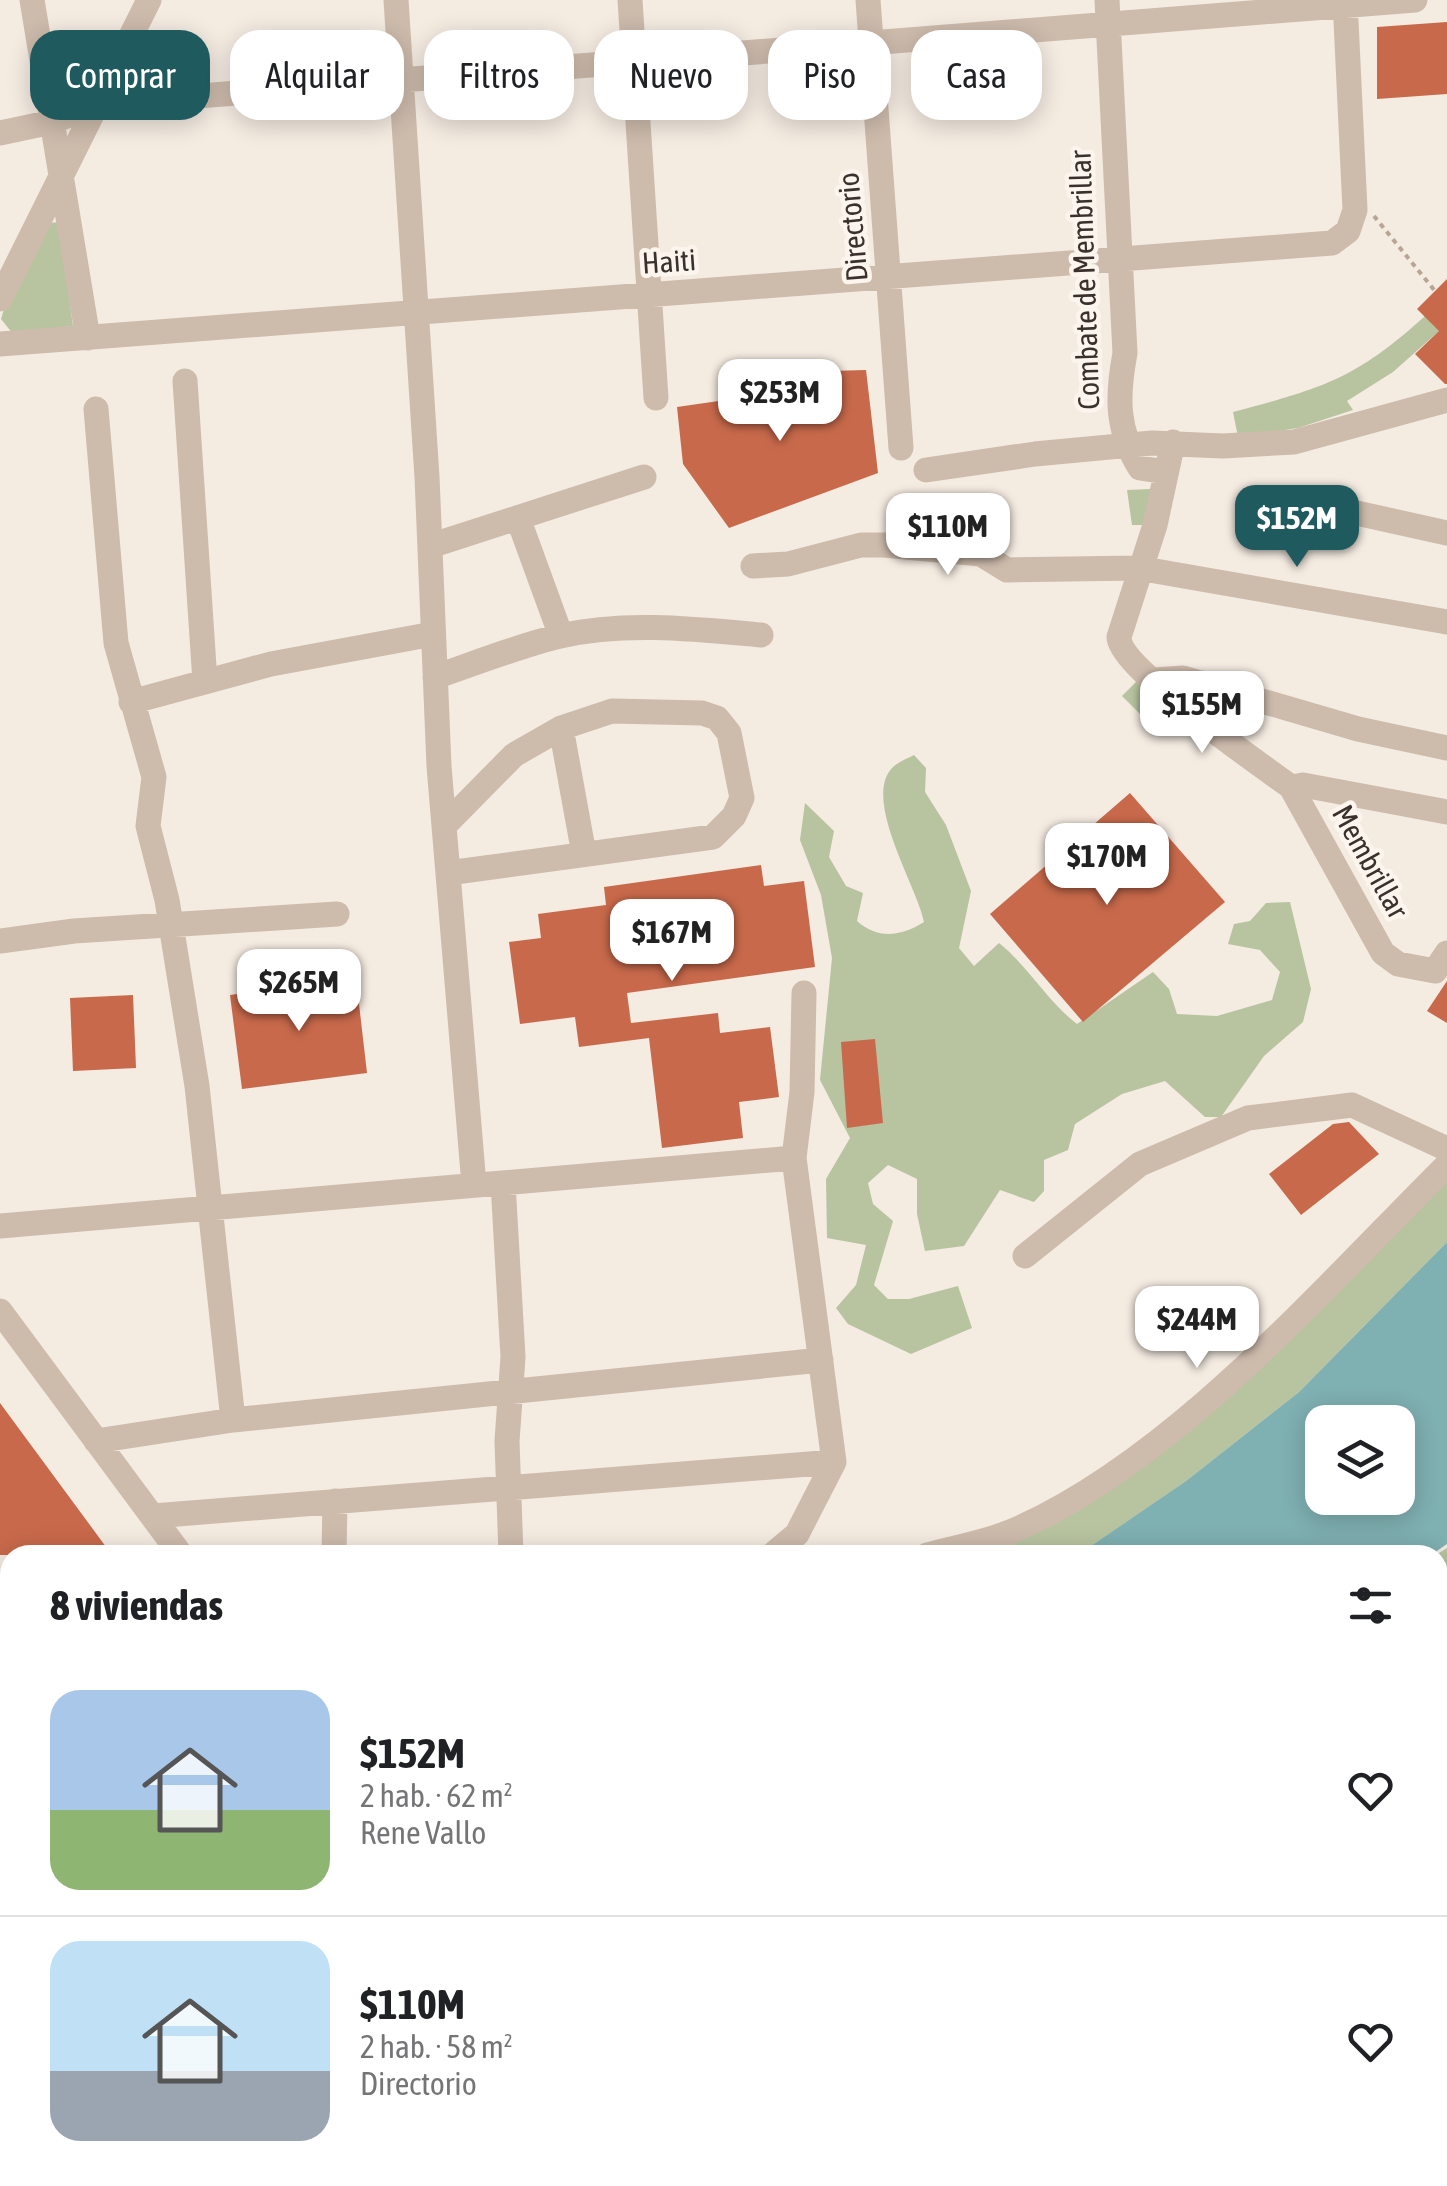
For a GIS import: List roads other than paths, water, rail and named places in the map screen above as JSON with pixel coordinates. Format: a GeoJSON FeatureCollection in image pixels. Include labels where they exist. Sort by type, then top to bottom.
{"type":"FeatureCollection","features":[{"type":"Feature","properties":{"kind":"street"},"geometry":{"type":"LineString","coordinates":[[32,0],[88,338]]}},
{"type":"Feature","properties":{"kind":"street"},"geometry":{"type":"LineString","coordinates":[[134,30],[149,0]]}},
{"type":"Feature","properties":{"kind":"street"},"geometry":{"type":"LineString","coordinates":[[396,0],[398,30]]}},
{"type":"Feature","properties":{"kind":"street"},"geometry":{"type":"LineString","coordinates":[[630,0],[632,30]]}},
{"type":"Feature","properties":{"kind":"street","name":"Directorio"},"geometry":{"type":"LineString","coordinates":[[868,0],[870,30]]}},
{"type":"Feature","properties":{"kind":"street"},"geometry":{"type":"LineString","coordinates":[[891,38],[1107,12],[1415,0]]}},
{"type":"Feature","properties":{"kind":"street","name":"Haiti"},"geometry":{"type":"LineString","coordinates":[[0,344],[1319,246],[1342,237],[1353,224],[1355,210],[1345,2]]}},
{"type":"Feature","properties":{"kind":"street","name":"Combate de Membrillar"},"geometry":{"type":"LineString","coordinates":[[1107,12],[1125,353],[1117,382],[1121,422],[1132,448]]}},
{"type":"Feature","properties":{"kind":"street"},"geometry":{"type":"LineString","coordinates":[[404,77],[594,65]]}},
{"type":"Feature","properties":{"kind":"street"},"geometry":{"type":"LineString","coordinates":[[0,133],[57,120]]}},
{"type":"Feature","properties":{"kind":"street"},"geometry":{"type":"LineString","coordinates":[[0,299],[90,120]]}},
{"type":"Feature","properties":{"kind":"street"},"geometry":{"type":"LineString","coordinates":[[403,120],[444,826],[474,1185]]}},
{"type":"Feature","properties":{"kind":"street"},"geometry":{"type":"LineString","coordinates":[[638,120],[656,398]]}},
{"type":"Feature","properties":{"kind":"street","name":"Directorio"},"geometry":{"type":"LineString","coordinates":[[877,120],[902,448]]}},
{"type":"Feature","properties":{"kind":"street"},"geometry":{"type":"LineString","coordinates":[[186,381],[204,682]]}},
{"type":"Feature","properties":{"kind":"street"},"geometry":{"type":"LineString","coordinates":[[926,470],[1034,454],[1172,442],[1223,446],[1294,442],[1447,400]]}},
{"type":"Feature","properties":{"kind":"street"},"geometry":{"type":"LineString","coordinates":[[96,410],[116,643],[154,777],[148,826],[172,924],[210,1208],[233,1420]]}},
{"type":"Feature","properties":{"kind":"street"},"geometry":{"type":"LineString","coordinates":[[1172,442],[1155,525],[1138,568],[1119,646],[1154,680],[1291,787],[1447,812]]}},
{"type":"Feature","properties":{"kind":"street"},"geometry":{"type":"LineString","coordinates":[[1132,448],[1140,468],[1166,472]]}},
{"type":"Feature","properties":{"kind":"street"},"geometry":{"type":"LineString","coordinates":[[430,546],[644,477]]}},
{"type":"Feature","properties":{"kind":"street"},"geometry":{"type":"LineString","coordinates":[[1316,504],[1447,533]]}},
{"type":"Feature","properties":{"kind":"street"},"geometry":{"type":"LineString","coordinates":[[518,518],[561,636]]}},
{"type":"Feature","properties":{"kind":"street"},"geometry":{"type":"LineString","coordinates":[[753,566],[788,564],[861,544],[981,554],[1001,569],[1042,573],[1138,568],[1447,622]]}},
{"type":"Feature","properties":{"kind":"street"},"geometry":{"type":"LineString","coordinates":[[435,677],[561,636],[638,628],[761,635]]}},
{"type":"Feature","properties":{"kind":"street"},"geometry":{"type":"LineString","coordinates":[[131,702],[271,664],[433,634]]}},
{"type":"Feature","properties":{"kind":"street"},"geometry":{"type":"LineString","coordinates":[[1154,680],[1183,678],[1358,729],[1447,748]]}},
{"type":"Feature","properties":{"kind":"street"},"geometry":{"type":"LineString","coordinates":[[444,826],[514,754],[561,728],[612,712],[702,713],[717,718],[729,733],[742,798],[734,816],[713,837],[448,873]]}},
{"type":"Feature","properties":{"kind":"street"},"geometry":{"type":"LineString","coordinates":[[561,728],[584,854]]}},
{"type":"Feature","properties":{"kind":"street","name":"Membrillar"},"geometry":{"type":"LineString","coordinates":[[1291,787],[1383,952],[1398,964],[1434,971],[1447,952]]}},
{"type":"Feature","properties":{"kind":"street"},"geometry":{"type":"LineString","coordinates":[[0,941],[172,924],[337,914]]}},
{"type":"Feature","properties":{"kind":"street"},"geometry":{"type":"LineString","coordinates":[[784,1545],[797,1534],[834,1462],[794,1158],[802,1092],[804,992]]}},
{"type":"Feature","properties":{"kind":"street"},"geometry":{"type":"LineString","coordinates":[[1025,1256],[1140,1164],[1248,1118],[1352,1104],[1447,1150]]}},
{"type":"Feature","properties":{"kind":"street"},"geometry":{"type":"LineString","coordinates":[[0,1226],[794,1158]]}},
{"type":"Feature","properties":{"kind":"street"},"geometry":{"type":"LineString","coordinates":[[965,1545],[1039,1518],[1154,1442],[1225,1383],[1447,1165]]}},
{"type":"Feature","properties":{"kind":"street"},"geometry":{"type":"LineString","coordinates":[[502,1183],[514,1357],[508,1488],[511,1545]]}},
{"type":"Feature","properties":{"kind":"street"},"geometry":{"type":"LineString","coordinates":[[0,1311],[174,1545]]}},
{"type":"Feature","properties":{"kind":"street"},"geometry":{"type":"LineString","coordinates":[[96,1441],[233,1420],[821,1360]]}},
{"type":"Feature","properties":{"kind":"street"},"geometry":{"type":"LineString","coordinates":[[153,1516],[834,1462]]}},
{"type":"Feature","properties":{"kind":"street"},"geometry":{"type":"LineString","coordinates":[[334,1545],[335,1502]]}},
{"type":"Feature","properties":{"kind":"water"},"geometry":{"type":"Polygon","coordinates":[[[1447,1242],[1447,1544],[1093,1545],[1186,1481],[1299,1392],[1447,1242]]]}}]}
